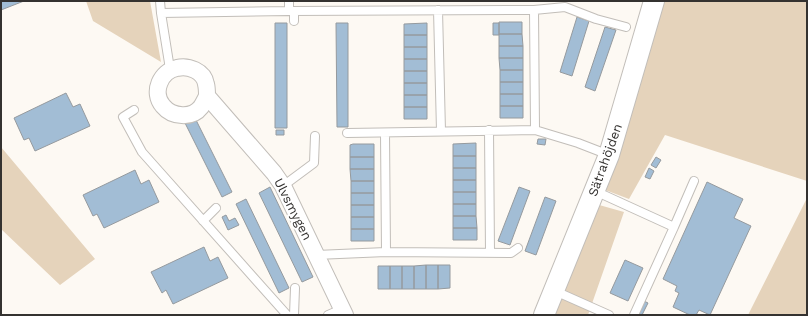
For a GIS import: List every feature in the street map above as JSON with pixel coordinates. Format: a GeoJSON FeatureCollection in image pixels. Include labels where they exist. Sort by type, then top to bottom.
{"type":"FeatureCollection","features":[{"type":"Feature","properties":{"kind":"street","name":"Sätrahöjden"},"geometry":{"type":"LineString","coordinates":[[544,315],[609,155],[654,1]]}},
{"type":"Feature","properties":{"kind":"street","name":"Ulvsmygen"},"geometry":{"type":"LineString","coordinates":[[170,69],[184,66],[197,71],[206,82],[207,96],[275,179],[316,255],[322,275],[338,313]]}},
{"type":"Feature","properties":{"kind":"street"},"geometry":{"type":"LineString","coordinates":[[170,69],[160,79],[158,93],[168,114],[188,116],[200,109],[207,96]]}},
{"type":"Feature","properties":{"kind":"lane"},"geometry":{"type":"LineString","coordinates":[[160,1],[160,13],[170,69]]}},
{"type":"Feature","properties":{"kind":"lane"},"geometry":{"type":"LineString","coordinates":[[289,1],[294,22]]}},
{"type":"Feature","properties":{"kind":"lane"},"geometry":{"type":"LineString","coordinates":[[414,1],[414,10]]}},
{"type":"Feature","properties":{"kind":"lane"},"geometry":{"type":"LineString","coordinates":[[160,13],[534,10],[566,4],[596,19],[626,27]]}},
{"type":"Feature","properties":{"kind":"lane"},"geometry":{"type":"LineString","coordinates":[[438,10],[441,131]]}},
{"type":"Feature","properties":{"kind":"lane"},"geometry":{"type":"LineString","coordinates":[[534,10],[535,130]]}},
{"type":"Feature","properties":{"kind":"lane"},"geometry":{"type":"LineString","coordinates":[[134,110],[123,117],[142,152],[287,315]]}},
{"type":"Feature","properties":{"kind":"lane"},"geometry":{"type":"LineString","coordinates":[[489,130],[490,253]]}},
{"type":"Feature","properties":{"kind":"lane"},"geometry":{"type":"LineString","coordinates":[[347,133],[535,130],[578,143],[609,155]]}},
{"type":"Feature","properties":{"kind":"lane"},"geometry":{"type":"LineString","coordinates":[[385,133],[386,252]]}},
{"type":"Feature","properties":{"kind":"lane"},"geometry":{"type":"LineString","coordinates":[[275,179],[314,162],[316,136]]}},
{"type":"Feature","properties":{"kind":"lane"},"geometry":{"type":"LineString","coordinates":[[634,315],[694,181]]}},
{"type":"Feature","properties":{"kind":"lane"},"geometry":{"type":"LineString","coordinates":[[594,191],[674,227]]}},
{"type":"Feature","properties":{"kind":"lane"},"geometry":{"type":"LineString","coordinates":[[203,221],[216,208]]}},
{"type":"Feature","properties":{"kind":"lane"},"geometry":{"type":"LineString","coordinates":[[316,255],[386,252],[511,253],[518,248]]}},
{"type":"Feature","properties":{"kind":"lane"},"geometry":{"type":"LineString","coordinates":[[294,315],[295,288]]}},
{"type":"Feature","properties":{"kind":"lane"},"geometry":{"type":"LineString","coordinates":[[554,290],[609,315]]}},
{"type":"Feature","properties":{"kind":"shaded area"},"geometry":{"type":"Polygon","coordinates":[[[86,1],[150,1],[161,62],[93,21],[86,1]]]}},
{"type":"Feature","properties":{"kind":"shaded area"},"geometry":{"type":"Polygon","coordinates":[[[649,1],[807,1],[807,181],[665,135],[629,199],[592,185],[649,1]]]}},
{"type":"Feature","properties":{"kind":"shaded area"},"geometry":{"type":"Polygon","coordinates":[[[1,147],[95,259],[60,285],[1,229],[1,147]]]}},
{"type":"Feature","properties":{"kind":"shaded area"},"geometry":{"type":"Polygon","coordinates":[[[807,198],[807,315],[748,315],[807,198]]]}},
{"type":"Feature","properties":{"kind":"shaded area"},"geometry":{"type":"Polygon","coordinates":[[[585,201],[624,212],[588,315],[540,315],[585,201]]]}},
{"type":"Feature","properties":{"kind":"building"},"geometry":{"type":"Polygon","coordinates":[[[1,1],[24,1],[1,10],[1,1]]]}},
{"type":"Feature","properties":{"kind":"building"},"geometry":{"type":"Polygon","coordinates":[[[577,17],[589,21],[572,76],[560,72],[577,17]]]}},
{"type":"Feature","properties":{"kind":"building"},"geometry":{"type":"Polygon","coordinates":[[[499,22],[522,22],[522,34],[499,34],[499,22]]]}},
{"type":"Feature","properties":{"kind":"building"},"geometry":{"type":"Polygon","coordinates":[[[275,23],[287,23],[287,128],[275,128],[275,23]]]}},
{"type":"Feature","properties":{"kind":"building"},"geometry":{"type":"Polygon","coordinates":[[[336,23],[348,23],[348,127],[337,127],[336,23]]]}},
{"type":"Feature","properties":{"kind":"building"},"geometry":{"type":"Polygon","coordinates":[[[427,23],[427,35],[404,35],[404,24],[427,23]]]}},
{"type":"Feature","properties":{"kind":"building"},"geometry":{"type":"Polygon","coordinates":[[[493,23],[499,23],[499,35],[493,35],[493,23]]]}},
{"type":"Feature","properties":{"kind":"building"},"geometry":{"type":"Polygon","coordinates":[[[605,27],[616,30],[595,91],[585,87],[605,27]]]}},
{"type":"Feature","properties":{"kind":"building"},"geometry":{"type":"Polygon","coordinates":[[[499,34],[522,34],[523,46],[499,46],[499,34]]]}},
{"type":"Feature","properties":{"kind":"building"},"geometry":{"type":"Polygon","coordinates":[[[404,35],[427,35],[427,47],[404,47],[404,35]]]}},
{"type":"Feature","properties":{"kind":"building"},"geometry":{"type":"Polygon","coordinates":[[[499,46],[523,46],[523,58],[499,58],[499,46]]]}},
{"type":"Feature","properties":{"kind":"building"},"geometry":{"type":"Polygon","coordinates":[[[404,47],[427,47],[427,59],[404,59],[404,47]]]}},
{"type":"Feature","properties":{"kind":"building"},"geometry":{"type":"Polygon","coordinates":[[[499,58],[523,58],[523,70],[500,70],[499,58]]]}},
{"type":"Feature","properties":{"kind":"building"},"geometry":{"type":"Polygon","coordinates":[[[404,59],[427,59],[427,71],[404,71],[404,59]]]}},
{"type":"Feature","properties":{"kind":"building"},"geometry":{"type":"Polygon","coordinates":[[[500,70],[523,70],[523,82],[500,82],[500,70]]]}},
{"type":"Feature","properties":{"kind":"building"},"geometry":{"type":"Polygon","coordinates":[[[404,71],[427,71],[427,83],[404,83],[404,71]]]}},
{"type":"Feature","properties":{"kind":"building"},"geometry":{"type":"Polygon","coordinates":[[[500,82],[523,82],[523,94],[500,94],[500,82]]]}},
{"type":"Feature","properties":{"kind":"building"},"geometry":{"type":"Polygon","coordinates":[[[404,83],[427,83],[427,95],[404,95],[404,83]]]}},
{"type":"Feature","properties":{"kind":"building"},"geometry":{"type":"Polygon","coordinates":[[[66,93],[73,107],[80,104],[90,126],[35,151],[29,138],[24,140],[14,118],[66,93]]]}},
{"type":"Feature","properties":{"kind":"building"},"geometry":{"type":"Polygon","coordinates":[[[500,94],[523,94],[523,106],[500,106],[500,94]]]}},
{"type":"Feature","properties":{"kind":"building"},"geometry":{"type":"Polygon","coordinates":[[[404,95],[427,95],[427,107],[404,107],[404,95]]]}},
{"type":"Feature","properties":{"kind":"building"},"geometry":{"type":"Polygon","coordinates":[[[500,106],[523,106],[523,118],[500,118],[500,106]]]}},
{"type":"Feature","properties":{"kind":"building"},"geometry":{"type":"Polygon","coordinates":[[[404,107],[427,107],[427,119],[404,119],[404,107]]]}},
{"type":"Feature","properties":{"kind":"building"},"geometry":{"type":"Polygon","coordinates":[[[195,118],[232,192],[222,197],[185,123],[195,118]]]}},
{"type":"Feature","properties":{"kind":"building"},"geometry":{"type":"Polygon","coordinates":[[[276,130],[284,130],[284,135],[276,135],[276,130]]]}},
{"type":"Feature","properties":{"kind":"building"},"geometry":{"type":"Polygon","coordinates":[[[538,139],[546,139],[545,145],[537,144],[538,139]]]}},
{"type":"Feature","properties":{"kind":"building"},"geometry":{"type":"Polygon","coordinates":[[[476,143],[476,156],[453,156],[453,144],[476,143]]]}},
{"type":"Feature","properties":{"kind":"building"},"geometry":{"type":"Polygon","coordinates":[[[374,144],[374,157],[350,157],[350,145],[374,144]]]}},
{"type":"Feature","properties":{"kind":"building"},"geometry":{"type":"Polygon","coordinates":[[[453,156],[476,156],[476,168],[453,168],[453,156]]]}},
{"type":"Feature","properties":{"kind":"building"},"geometry":{"type":"Polygon","coordinates":[[[350,157],[374,157],[374,169],[350,169],[350,157]]]}},
{"type":"Feature","properties":{"kind":"building"},"geometry":{"type":"Polygon","coordinates":[[[656,157],[661,160],[656,168],[651,165],[656,157]]]}},
{"type":"Feature","properties":{"kind":"building"},"geometry":{"type":"Polygon","coordinates":[[[453,168],[476,168],[476,180],[453,180],[453,168]]]}},
{"type":"Feature","properties":{"kind":"building"},"geometry":{"type":"Polygon","coordinates":[[[649,168],[654,171],[650,179],[645,177],[649,168]]]}},
{"type":"Feature","properties":{"kind":"building"},"geometry":{"type":"Polygon","coordinates":[[[350,169],[374,169],[374,181],[351,181],[350,169]]]}},
{"type":"Feature","properties":{"kind":"building"},"geometry":{"type":"Polygon","coordinates":[[[135,170],[141,184],[149,180],[159,202],[104,228],[97,214],[93,216],[83,195],[135,170]]]}},
{"type":"Feature","properties":{"kind":"building"},"geometry":{"type":"Polygon","coordinates":[[[453,180],[476,180],[476,192],[453,192],[453,180]]]}},
{"type":"Feature","properties":{"kind":"building"},"geometry":{"type":"Polygon","coordinates":[[[351,181],[374,181],[374,193],[351,193],[351,181]]]}},
{"type":"Feature","properties":{"kind":"building"},"geometry":{"type":"Polygon","coordinates":[[[707,182],[743,199],[734,218],[751,226],[710,315],[699,310],[696,315],[690,315],[673,307],[679,293],[675,291],[677,286],[663,279],[707,182]]]}},
{"type":"Feature","properties":{"kind":"building"},"geometry":{"type":"Polygon","coordinates":[[[270,187],[313,277],[302,282],[259,193],[270,187]]]}},
{"type":"Feature","properties":{"kind":"building"},"geometry":{"type":"Polygon","coordinates":[[[519,187],[530,191],[510,245],[498,241],[519,187]]]}},
{"type":"Feature","properties":{"kind":"building"},"geometry":{"type":"Polygon","coordinates":[[[453,192],[476,192],[476,204],[453,204],[453,192]]]}},
{"type":"Feature","properties":{"kind":"building"},"geometry":{"type":"Polygon","coordinates":[[[351,193],[374,193],[374,205],[351,205],[351,193]]]}},
{"type":"Feature","properties":{"kind":"building"},"geometry":{"type":"Polygon","coordinates":[[[545,197],[556,201],[536,255],[525,251],[545,197]]]}},
{"type":"Feature","properties":{"kind":"building"},"geometry":{"type":"Polygon","coordinates":[[[246,199],[289,288],[279,293],[236,204],[246,199]]]}},
{"type":"Feature","properties":{"kind":"building"},"geometry":{"type":"Polygon","coordinates":[[[453,204],[476,204],[476,216],[453,216],[453,204]]]}},
{"type":"Feature","properties":{"kind":"building"},"geometry":{"type":"Polygon","coordinates":[[[351,205],[374,205],[374,217],[351,217],[351,205]]]}},
{"type":"Feature","properties":{"kind":"building"},"geometry":{"type":"Polygon","coordinates":[[[226,215],[229,221],[235,218],[239,225],[228,230],[222,217],[226,215]]]}},
{"type":"Feature","properties":{"kind":"building"},"geometry":{"type":"Polygon","coordinates":[[[453,216],[476,216],[477,228],[453,228],[453,216]]]}},
{"type":"Feature","properties":{"kind":"building"},"geometry":{"type":"Polygon","coordinates":[[[351,217],[374,217],[374,229],[351,229],[351,217]]]}},
{"type":"Feature","properties":{"kind":"building"},"geometry":{"type":"Polygon","coordinates":[[[453,228],[477,228],[477,240],[453,240],[453,228]]]}},
{"type":"Feature","properties":{"kind":"building"},"geometry":{"type":"Polygon","coordinates":[[[351,229],[374,229],[374,241],[351,241],[351,229]]]}},
{"type":"Feature","properties":{"kind":"building"},"geometry":{"type":"Polygon","coordinates":[[[204,247],[210,261],[218,257],[228,278],[173,304],[166,290],[162,293],[151,272],[204,247]]]}},
{"type":"Feature","properties":{"kind":"building"},"geometry":{"type":"Polygon","coordinates":[[[625,260],[643,268],[628,301],[610,293],[625,260]]]}},
{"type":"Feature","properties":{"kind":"building"},"geometry":{"type":"Polygon","coordinates":[[[426,265],[426,289],[414,289],[414,266],[426,265]]]}},
{"type":"Feature","properties":{"kind":"building"},"geometry":{"type":"Polygon","coordinates":[[[426,265],[438,265],[438,289],[426,289],[426,265]]]}},
{"type":"Feature","properties":{"kind":"building"},"geometry":{"type":"Polygon","coordinates":[[[438,265],[450,265],[450,288],[438,289],[438,265]]]}},
{"type":"Feature","properties":{"kind":"building"},"geometry":{"type":"Polygon","coordinates":[[[378,266],[390,266],[390,289],[378,289],[378,266]]]}},
{"type":"Feature","properties":{"kind":"building"},"geometry":{"type":"Polygon","coordinates":[[[390,266],[402,266],[402,289],[390,289],[390,266]]]}},
{"type":"Feature","properties":{"kind":"building"},"geometry":{"type":"Polygon","coordinates":[[[402,266],[414,266],[414,289],[402,289],[402,266]]]}},
{"type":"Feature","properties":{"kind":"building"},"geometry":{"type":"Polygon","coordinates":[[[644,301],[648,303],[642,315],[637,315],[644,301]]]}}]}
